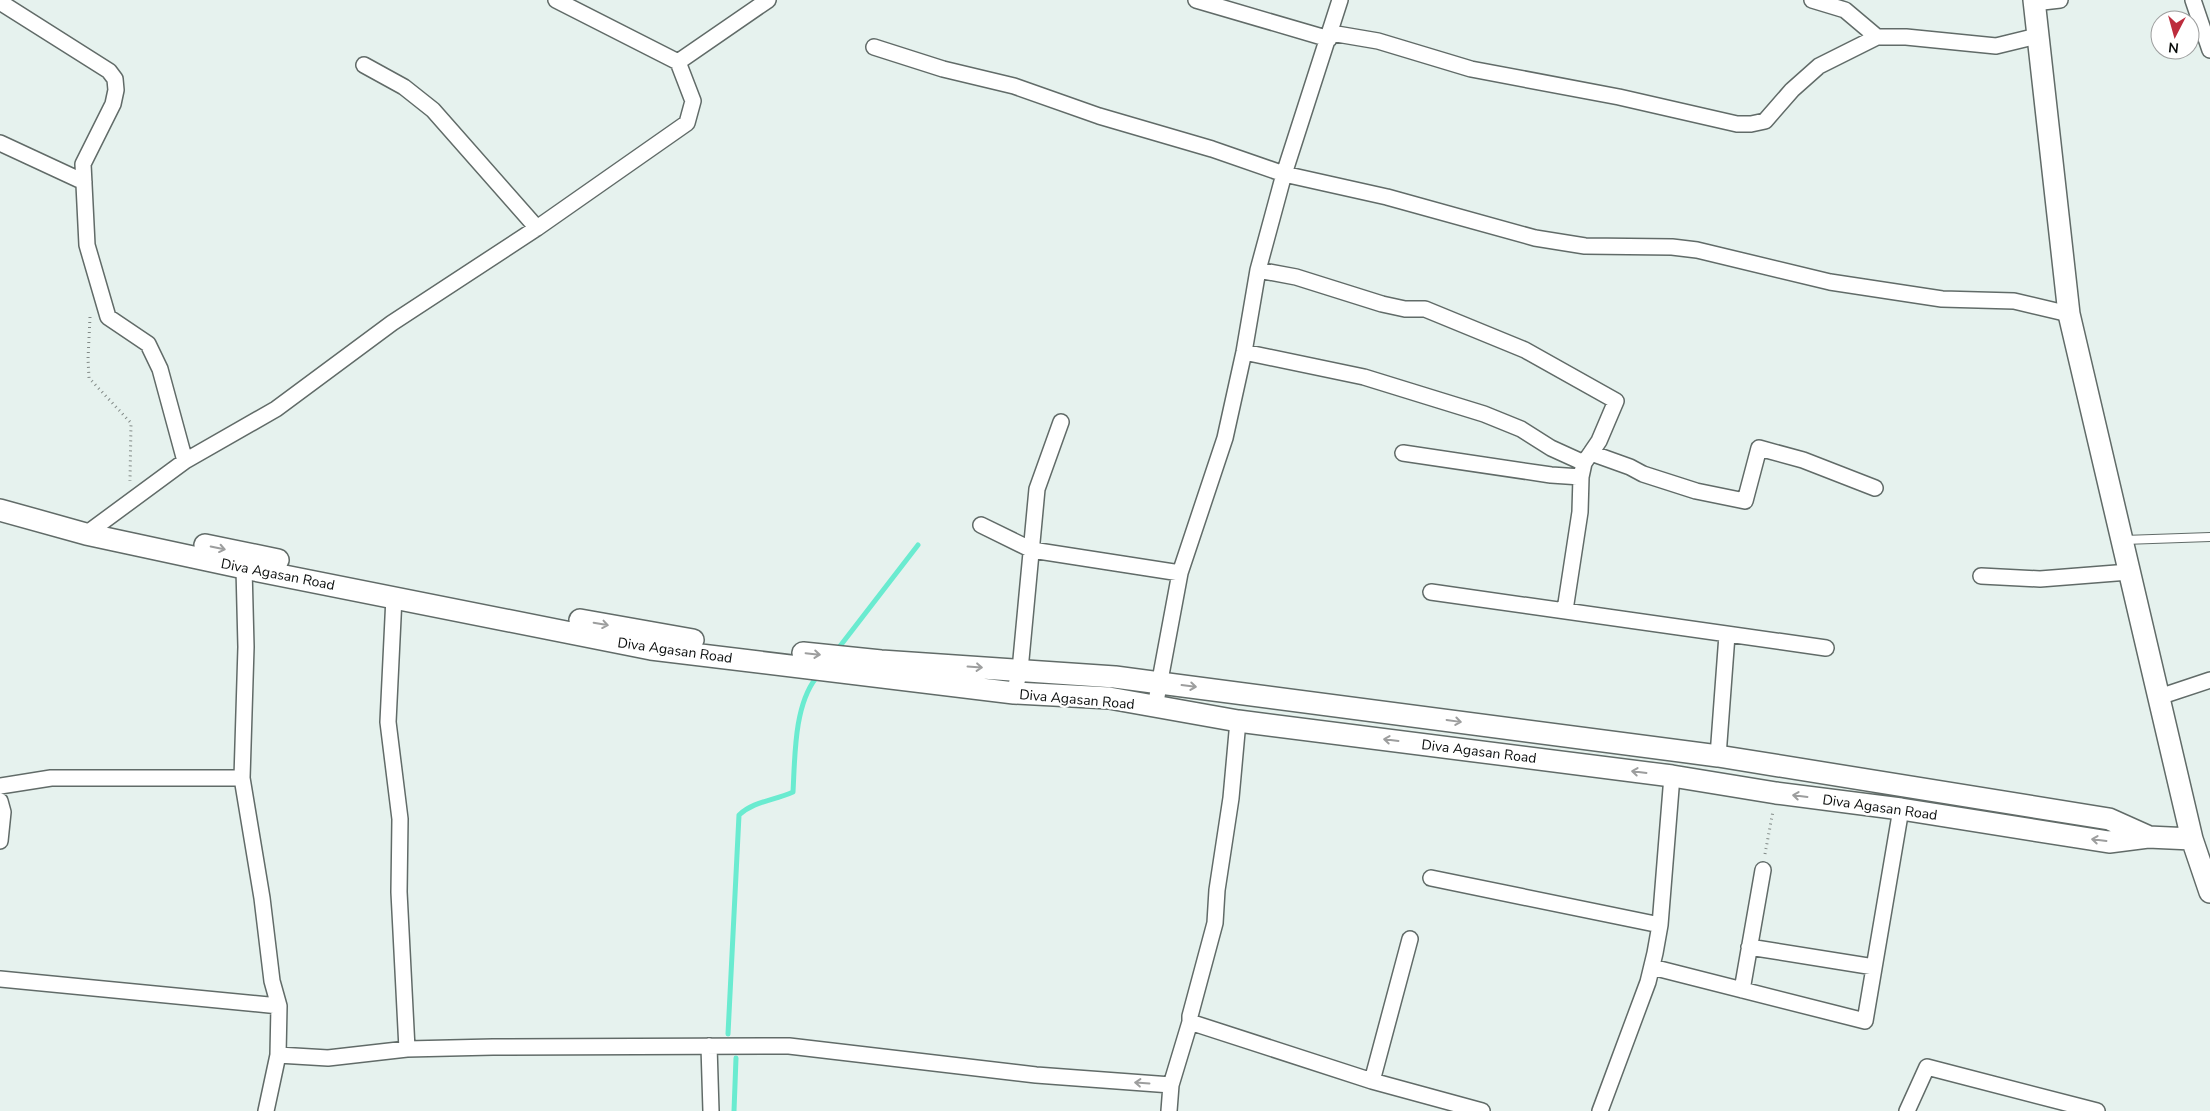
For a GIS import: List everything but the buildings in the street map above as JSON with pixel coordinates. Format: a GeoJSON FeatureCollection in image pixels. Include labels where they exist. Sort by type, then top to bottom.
{"type":"FeatureCollection","features":[{"type":"Feature","properties":{"kind":"street"},"geometry":{"type":"LineString","coordinates":[[94,529],[185,460],[276,409],[392,323],[537,228],[687,123],[694,101],[678,62],[556,0]]}},
{"type":"Feature","properties":{"kind":"street"},"geometry":{"type":"LineString","coordinates":[[678,62],[768,0]]}},
{"type":"Feature","properties":{"kind":"street"},"geometry":{"type":"LineString","coordinates":[[1196,0],[1330,36],[1378,41],[1471,69],[1619,97],[1737,124],[1751,124],[1764,121],[1792,90],[1819,66],[1877,37],[1906,37],[1996,46],[2037,36]]}},
{"type":"Feature","properties":{"kind":"street"},"geometry":{"type":"LineString","coordinates":[[1155,706],[1180,573],[1224,438],[1244,352],[1258,270],[1284,174],[1330,36],[1340,0]]}},
{"type":"Feature","properties":{"kind":"street"},"geometry":{"type":"LineString","coordinates":[[1812,0],[1845,10],[1877,37]]}},
{"type":"Feature","properties":{"kind":"street"},"geometry":{"type":"LineString","coordinates":[[2060,0],[2034,1],[2069,314],[2192,838],[2210,892]]}},
{"type":"Feature","properties":{"kind":"street"},"geometry":{"type":"LineString","coordinates":[[2193,0],[2210,50]]}},
{"type":"Feature","properties":{"kind":"street"},"geometry":{"type":"LineString","coordinates":[[0,2],[108,70],[115,80],[116,90],[112,104],[83,164],[87,245],[108,317],[148,344],[160,369],[185,460]]}},
{"type":"Feature","properties":{"kind":"street"},"geometry":{"type":"LineString","coordinates":[[874,47],[943,69],[1014,86],[1099,116],[1212,149],[1284,174],[1387,197],[1535,238],[1585,246],[1672,247],[1697,250],[1830,282],[1942,299],[2014,301],[2069,314]]}},
{"type":"Feature","properties":{"kind":"street"},"geometry":{"type":"LineString","coordinates":[[364,65],[404,87],[433,110],[537,228]]}},
{"type":"Feature","properties":{"kind":"street"},"geometry":{"type":"LineString","coordinates":[[0,143],[84,182]]}},
{"type":"Feature","properties":{"kind":"street"},"geometry":{"type":"LineString","coordinates":[[1258,270],[1296,277],[1382,304],[1404,309],[1425,309],[1525,350],[1616,401],[1599,442],[1586,464],[1565,610]]}},
{"type":"Feature","properties":{"kind":"street"},"geometry":{"type":"LineString","coordinates":[[1244,352],[1364,377],[1484,414],[1521,430],[1551,448],[1586,464]]}},
{"type":"Feature","properties":{"kind":"street"},"geometry":{"type":"LineString","coordinates":[[1014,693],[1020,670],[1038,489],[1061,422]]}},
{"type":"Feature","properties":{"kind":"street"},"geometry":{"type":"LineString","coordinates":[[1403,453],[1551,474],[1586,464],[1630,467],[1643,474],[1696,491],[1745,501],[1759,448],[1803,460],[1875,488]]}},
{"type":"Feature","properties":{"kind":"street"},"geometry":{"type":"LineString","coordinates":[[0,499],[57,515],[94,529],[695,641],[881,661],[1114,677],[1160,682],[1718,756],[2109,819],[2148,836]]}},
{"type":"Feature","properties":{"kind":"street","name":"Diva Agasan Road"},"geometry":{"type":"LineString","coordinates":[[0,510],[94,529],[244,568],[650,648],[1014,693],[1109,698],[1238,720],[1672,776],[1776,793],[1901,809],[2109,842],[2148,836],[2192,838]]}},
{"type":"Feature","properties":{"kind":"street"},"geometry":{"type":"LineString","coordinates":[[981,525],[1032,550],[1180,573]]}},
{"type":"Feature","properties":{"kind":"street"},"geometry":{"type":"LineString","coordinates":[[244,568],[246,647],[242,778],[262,898],[272,981],[279,1006],[278,1056],[266,1111]]}},
{"type":"Feature","properties":{"kind":"street"},"geometry":{"type":"LineString","coordinates":[[1982,576],[2040,579],[2129,572]]}},
{"type":"Feature","properties":{"kind":"street"},"geometry":{"type":"LineString","coordinates":[[1431,592],[1826,648]]}},
{"type":"Feature","properties":{"kind":"street"},"geometry":{"type":"LineString","coordinates":[[394,597],[388,722],[400,819],[400,892],[407,1049]]}},
{"type":"Feature","properties":{"kind":"street"},"geometry":{"type":"LineString","coordinates":[[1718,756],[1727,635]]}},
{"type":"Feature","properties":{"kind":"street"},"geometry":{"type":"LineString","coordinates":[[2159,697],[2210,680]]}},
{"type":"Feature","properties":{"kind":"street"},"geometry":{"type":"LineString","coordinates":[[1170,1111],[1171,1085],[1190,1022],[1215,923],[1217,890],[1231,798],[1238,720]]}},
{"type":"Feature","properties":{"kind":"street"},"geometry":{"type":"LineString","coordinates":[[1600,1111],[1652,967],[1660,925],[1672,776]]}},
{"type":"Feature","properties":{"kind":"street"},"geometry":{"type":"LineString","coordinates":[[0,786],[52,778],[242,778]]}},
{"type":"Feature","properties":{"kind":"street"},"geometry":{"type":"LineString","coordinates":[[0,801],[3,812],[0,841]]}},
{"type":"Feature","properties":{"kind":"street"},"geometry":{"type":"LineString","coordinates":[[1652,967],[1865,1021],[1901,809]]}},
{"type":"Feature","properties":{"kind":"street"},"geometry":{"type":"LineString","coordinates":[[1742,990],[1763,870]]}},
{"type":"Feature","properties":{"kind":"street"},"geometry":{"type":"LineString","coordinates":[[1431,878],[1660,925]]}},
{"type":"Feature","properties":{"kind":"street"},"geometry":{"type":"LineString","coordinates":[[1372,1081],[1410,939]]}},
{"type":"Feature","properties":{"kind":"street"},"geometry":{"type":"LineString","coordinates":[[1750,947],[1874,967]]}},
{"type":"Feature","properties":{"kind":"street"},"geometry":{"type":"LineString","coordinates":[[0,978],[279,1006]]}},
{"type":"Feature","properties":{"kind":"street"},"geometry":{"type":"LineString","coordinates":[[1190,1022],[1372,1081],[1482,1111]]}},
{"type":"Feature","properties":{"kind":"street"},"geometry":{"type":"LineString","coordinates":[[709,1046],[711,1111]]}},
{"type":"Feature","properties":{"kind":"street"},"geometry":{"type":"LineString","coordinates":[[278,1056],[328,1058],[407,1049],[789,1046],[1036,1075],[1171,1085]]}},
{"type":"Feature","properties":{"kind":"street"},"geometry":{"type":"LineString","coordinates":[[1907,1111],[1927,1067],[2097,1111]]}},
{"type":"Feature","properties":{"kind":"lane"},"geometry":{"type":"LineString","coordinates":[[2122,540],[2210,537]]}},
{"type":"Feature","properties":{"kind":"path"},"geometry":{"type":"LineString","coordinates":[[90,315],[89,378],[131,423],[130,502]]}},
{"type":"Feature","properties":{"kind":"path"},"geometry":{"type":"LineString","coordinates":[[1763,870],[1776,793]]}},
{"type":"Feature","properties":{"kind":"waterway"},"geometry":{"type":"LineString","coordinates":[[837,650],[918,545]]}},
{"type":"Feature","properties":{"kind":"waterway"},"geometry":{"type":"LineString","coordinates":[[728,1034],[739,815],[757,804],[793,792],[795,748],[800,717],[803,703],[816,678]]}},
{"type":"Feature","properties":{"kind":"waterway"},"geometry":{"type":"LineString","coordinates":[[734,1111],[736,1058]]}}]}
